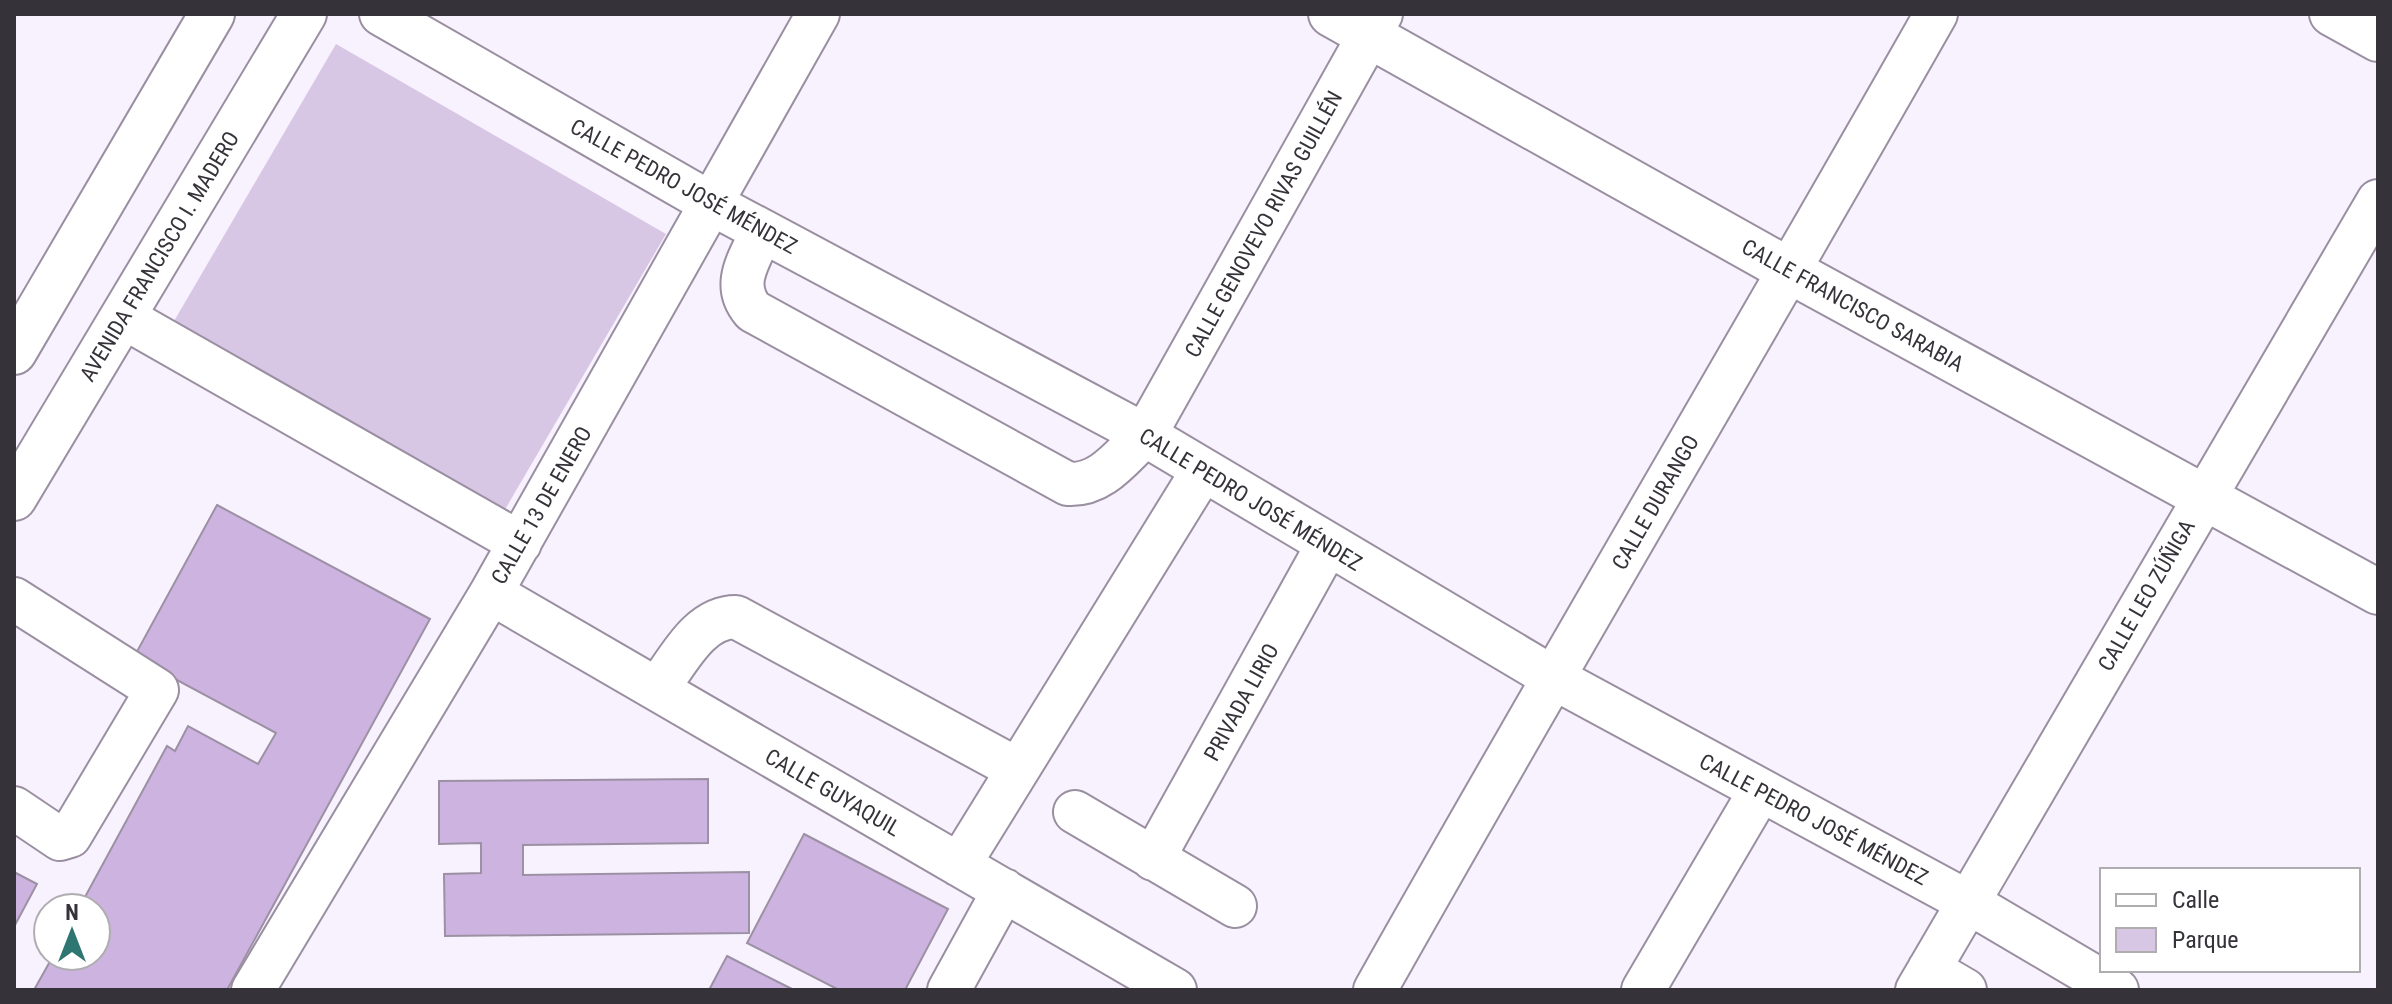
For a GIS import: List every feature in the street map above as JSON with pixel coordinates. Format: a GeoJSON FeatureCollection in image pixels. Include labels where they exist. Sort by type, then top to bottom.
{"type":"FeatureCollection","features":[{"type":"Feature","properties":{"kind":"main road"},"geometry":{"type":"LineString","coordinates":[[15,347],[212,14]]}},
{"type":"Feature","properties":{"kind":"main road","name":"AVENIDA FRANCISCO I. MADERO"},"geometry":{"type":"LineString","coordinates":[[14,498],[304,14]]}},
{"type":"Feature","properties":{"kind":"main road","name":"CALLE FRANCISCO SARABIA"},"geometry":{"type":"LineString","coordinates":[[1331,14],[1375,25],[1790,271],[2378,592]]}},
{"type":"Feature","properties":{"kind":"street","name":"CALLE PEDRO JOSÉ MÉNDEZ"},"geometry":{"type":"LineString","coordinates":[[381,14],[712,204],[1145,435],[1552,677],[1966,901],[2117,990]]}},
{"type":"Feature","properties":{"kind":"street","name":"CALLE 13 DE ENERO"},"geometry":{"type":"LineString","coordinates":[[253,990],[520,543],[818,14]]}},
{"type":"Feature","properties":{"kind":"street","name":"CALLE DURANGO"},"geometry":{"type":"LineString","coordinates":[[1375,990],[1552,677],[1790,271],[1936,14]]}},
{"type":"Feature","properties":{"kind":"street"},"geometry":{"type":"LineString","coordinates":[[2331,14],[2378,40]]}},
{"type":"Feature","properties":{"kind":"street","name":"CALLE GENOVEVO RIVAS GUILLÉN"},"geometry":{"type":"LineString","coordinates":[[762,231],[740,281],[742,298],[753,311],[1068,484],[1096,481],[1145,435],[1375,25]]}},
{"type":"Feature","properties":{"kind":"street","name":"CALLE LEO ZÚÑIGA"},"geometry":{"type":"LineString","coordinates":[[1923,980],[1966,901],[2378,201]]}},
{"type":"Feature","properties":{"kind":"street"},"geometry":{"type":"LineString","coordinates":[[123,317],[520,543]]}},
{"type":"Feature","properties":{"kind":"street"},"geometry":{"type":"LineString","coordinates":[[959,865],[1203,470]]}},
{"type":"Feature","properties":{"kind":"street","name":"PRIVADA LIRIO"},"geometry":{"type":"LineString","coordinates":[[1153,859],[1328,544]]}},
{"type":"Feature","properties":{"kind":"street","name":"CALLE GUYAQUIL"},"geometry":{"type":"LineString","coordinates":[[491,593],[1004,890],[1162,987]]}},
{"type":"Feature","properties":{"kind":"street"},"geometry":{"type":"LineString","coordinates":[[14,599],[157,690],[70,836],[60,839],[14,808]]}},
{"type":"Feature","properties":{"kind":"street"},"geometry":{"type":"LineString","coordinates":[[657,689],[703,628],[719,617],[736,617],[1017,769]]}},
{"type":"Feature","properties":{"kind":"street"},"geometry":{"type":"LineString","coordinates":[[1643,990],[1760,791]]}},
{"type":"Feature","properties":{"kind":"street"},"geometry":{"type":"LineString","coordinates":[[1075,812],[1235,906]]}},
{"type":"Feature","properties":{"kind":"street"},"geometry":{"type":"LineString","coordinates":[[949,990],[1004,890]]}},
{"type":"Feature","properties":{"kind":"street"},"geometry":{"type":"LineString","coordinates":[[1923,980],[1965,990]]}},
{"type":"Feature","properties":{"kind":"green space"},"geometry":{"type":"Polygon","coordinates":[[[336,44],[666,234],[500,518],[170,328],[336,44]]]}},
{"type":"Feature","properties":{"kind":"building"},"geometry":{"type":"Polygon","coordinates":[[[217,505],[430,619],[227,990],[34,990],[44,972],[112,972],[112,892],[88,892],[167,746],[175,751],[188,726],[258,764],[276,733],[134,657],[217,505]]]}},
{"type":"Feature","properties":{"kind":"building"},"geometry":{"type":"Polygon","coordinates":[[[708,779],[708,843],[523,845],[523,875],[749,872],[749,933],[445,936],[444,874],[481,873],[481,843],[439,844],[439,781],[708,779]]]}},
{"type":"Feature","properties":{"kind":"building"},"geometry":{"type":"Polygon","coordinates":[[[804,834],[948,909],[905,990],[839,990],[747,943],[804,834]]]}},
{"type":"Feature","properties":{"kind":"building"},"geometry":{"type":"Polygon","coordinates":[[[14,872],[37,884],[14,925],[14,872]]]}},
{"type":"Feature","properties":{"kind":"building"},"geometry":{"type":"Polygon","coordinates":[[[727,956],[794,990],[709,990],[727,956]]]}}]}
